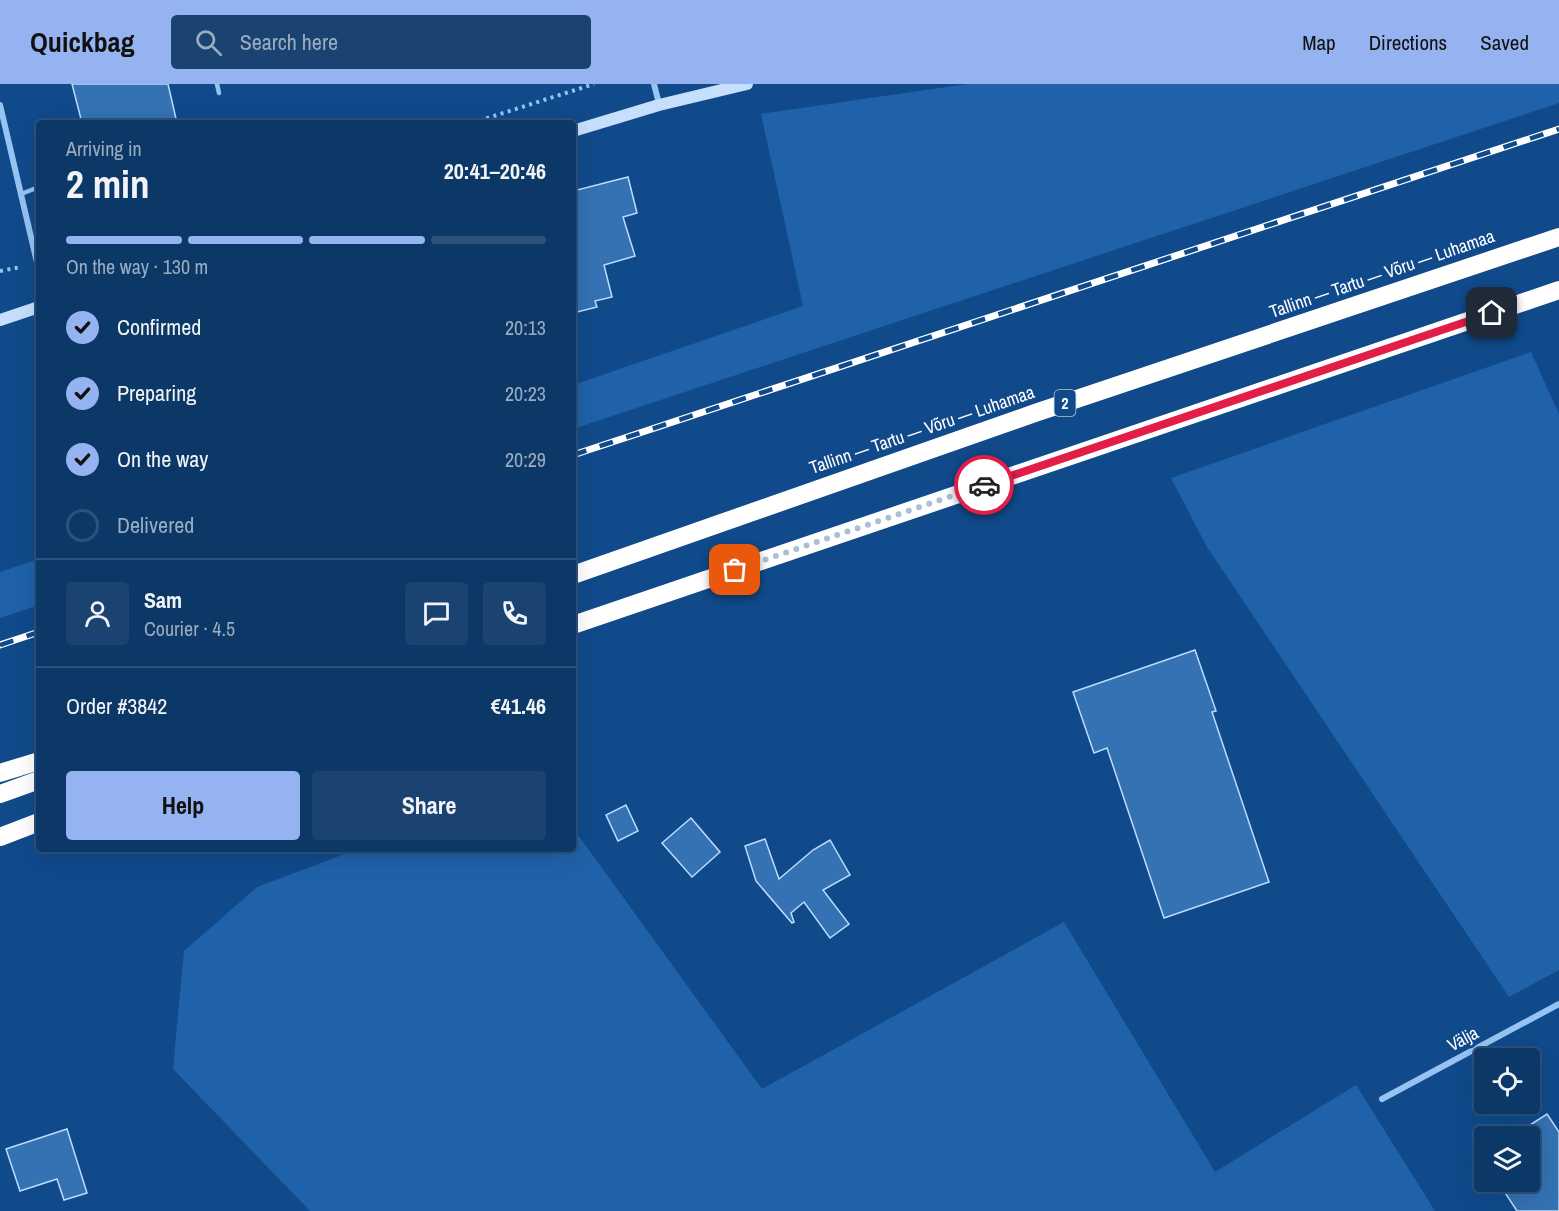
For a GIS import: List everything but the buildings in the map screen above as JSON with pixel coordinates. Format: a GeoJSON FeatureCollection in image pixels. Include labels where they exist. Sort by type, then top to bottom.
{"type":"FeatureCollection","features":[{"type":"Feature","properties":{"kind":"highway","name":"Tallinn — Tartu — Võru — Luhamaa"},"geometry":{"type":"LineString","coordinates":[[576,574],[1035,413],[1559,237]]}},
{"type":"Feature","properties":{"kind":"highway"},"geometry":{"type":"LineString","coordinates":[[576,624],[1559,290]]}},
{"type":"Feature","properties":{"kind":"highway"},"geometry":{"type":"LineString","coordinates":[[0,773],[36,762]]}},
{"type":"Feature","properties":{"kind":"highway"},"geometry":{"type":"LineString","coordinates":[[0,794],[36,781]]}},
{"type":"Feature","properties":{"kind":"highway"},"geometry":{"type":"LineString","coordinates":[[0,837],[36,823]]}},
{"type":"Feature","properties":{"kind":"street"},"geometry":{"type":"LineString","coordinates":[[654,84],[659,105]]}},
{"type":"Feature","properties":{"kind":"street"},"geometry":{"type":"LineString","coordinates":[[576,130],[659,105],[747,84]]}},
{"type":"Feature","properties":{"kind":"street"},"geometry":{"type":"LineString","coordinates":[[0,105],[36,258]]}},
{"type":"Feature","properties":{"kind":"street"},"geometry":{"type":"LineString","coordinates":[[0,320],[36,308]]}},
{"type":"Feature","properties":{"kind":"street","name":"Välja"},"geometry":{"type":"LineString","coordinates":[[1382,1099],[1559,1005]]}},
{"type":"Feature","properties":{"kind":"lane"},"geometry":{"type":"LineString","coordinates":[[217,84],[219,93]]}},
{"type":"Feature","properties":{"kind":"lane"},"geometry":{"type":"LineString","coordinates":[[21,194],[36,188]]}},
{"type":"Feature","properties":{"kind":"path"},"geometry":{"type":"LineString","coordinates":[[481,120],[594,84]]}},
{"type":"Feature","properties":{"kind":"shaded area"},"geometry":{"type":"Polygon","coordinates":[[[967,84],[1559,84],[1559,103],[576,428],[576,384],[803,306],[761,114],[967,84]]]}},
{"type":"Feature","properties":{"kind":"shaded area"},"geometry":{"type":"Polygon","coordinates":[[[1531,352],[1559,414],[1559,970],[1509,997],[1207,547],[1171,478],[1531,352]]]}},
{"type":"Feature","properties":{"kind":"shaded area"},"geometry":{"type":"Polygon","coordinates":[[[36,560],[36,606],[0,618],[0,572],[36,560]]]}},
{"type":"Feature","properties":{"kind":"shaded area"},"geometry":{"type":"Polygon","coordinates":[[[576,832],[762,1089],[1064,922],[1215,1172],[1356,1085],[1435,1211],[310,1211],[173,1069],[184,951],[257,887],[350,852],[576,852],[576,832]]]}},
{"type":"Feature","properties":{"kind":"railway"},"geometry":{"type":"LineString","coordinates":[[576,454],[1559,129]]}},
{"type":"Feature","properties":{"kind":"railway"},"geometry":{"type":"LineString","coordinates":[[0,645],[36,633]]}},
{"type":"Feature","properties":{"kind":"way so far"},"geometry":{"type":"LineString","coordinates":[[735,570],[984,485]]}},
{"type":"Feature","properties":{"kind":"route"},"geometry":{"type":"LineString","coordinates":[[984,485],[1492,313]]}}]}
